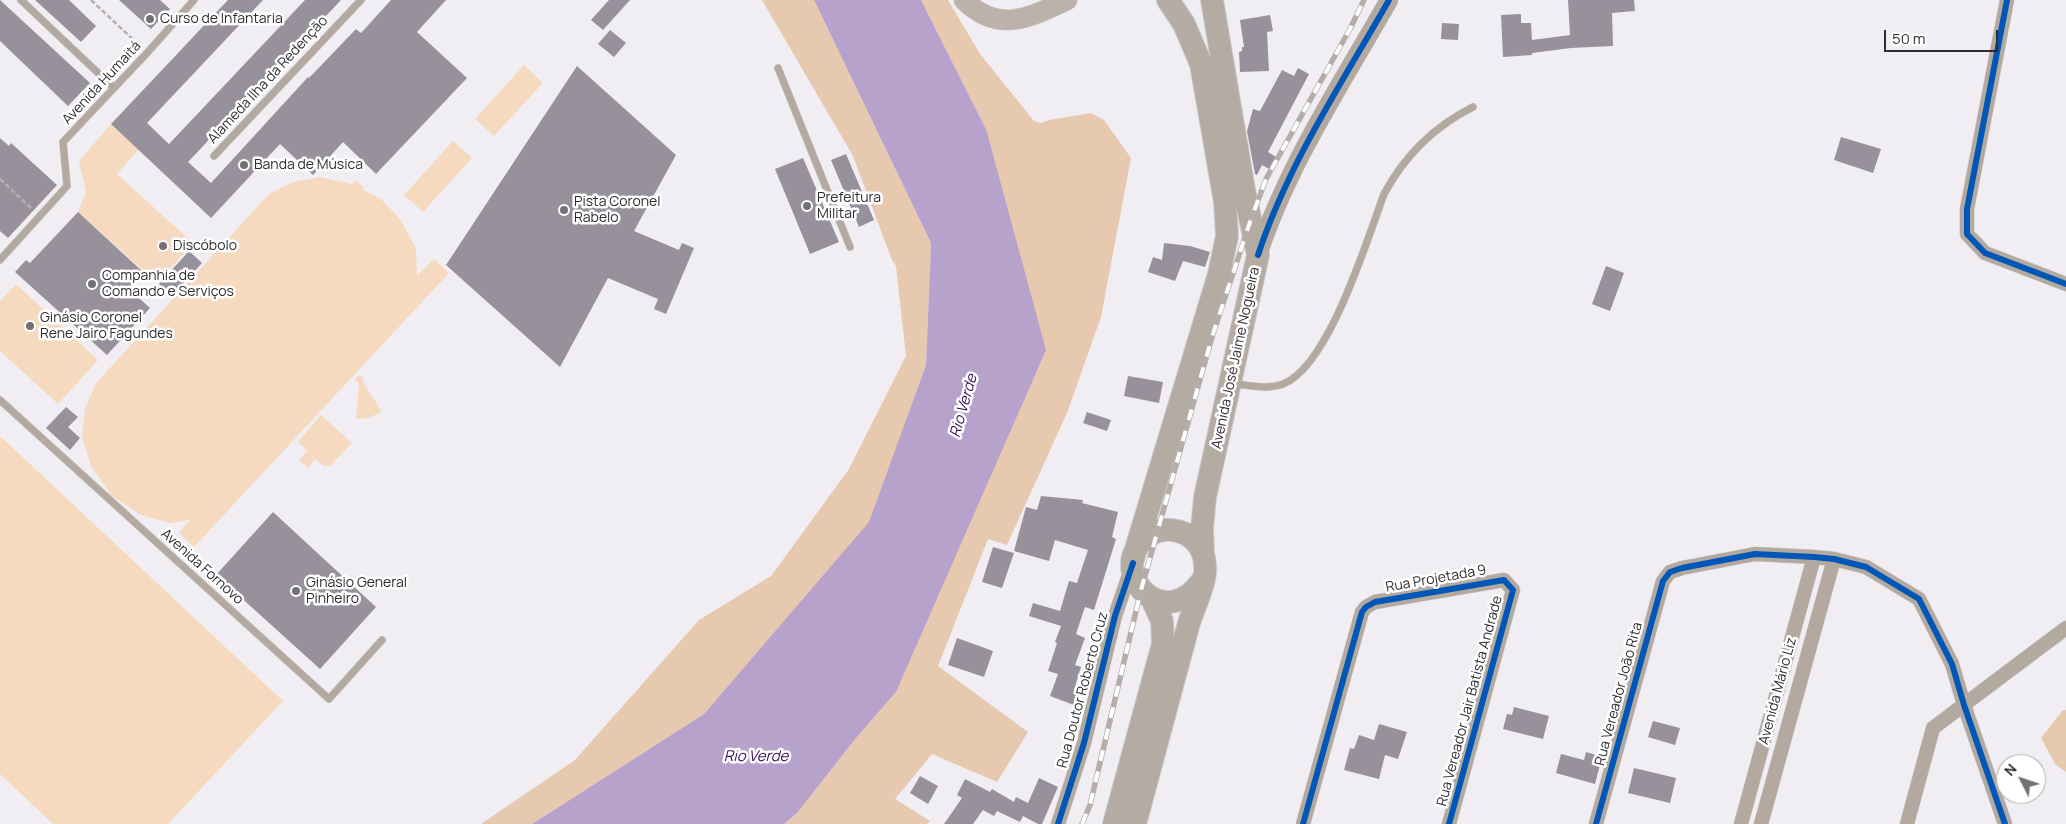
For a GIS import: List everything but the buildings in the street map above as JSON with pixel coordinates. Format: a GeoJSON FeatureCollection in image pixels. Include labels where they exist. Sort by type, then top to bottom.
{"type":"FeatureCollection","features":[{"type":"Feature","properties":{"kind":"main road"},"geometry":{"type":"LineString","coordinates":[[964,0],[972,8],[991,19],[1008,21],[1023,19],[1053,3]]}},
{"type":"Feature","properties":{"kind":"main road","name":"Rua Doutor Roberto Cruz"},"geometry":{"type":"LineString","coordinates":[[1133,561],[1219,274],[1227,236],[1225,202],[1202,64],[1184,24],[1168,0]]}},
{"type":"Feature","properties":{"kind":"main road","name":"Avenida José Jaime Nogueira"},"geometry":{"type":"LineString","coordinates":[[1136,824],[1206,567],[1202,528],[1204,497],[1231,383],[1258,255],[1244,190],[1212,5]]}},
{"type":"Feature","properties":{"kind":"main road"},"geometry":{"type":"LineString","coordinates":[[1202,581],[1194,593],[1181,601],[1166,603],[1152,599],[1141,590],[1134,575],[1133,561],[1138,547],[1146,537],[1157,531],[1171,529],[1184,532],[1196,540],[1203,552]]}},
{"type":"Feature","properties":{"kind":"main road"},"geometry":{"type":"LineString","coordinates":[[1114,824],[1162,644],[1162,621],[1152,599]]}},
{"type":"Feature","properties":{"kind":"street"},"geometry":{"type":"LineString","coordinates":[[1258,255],[1270,219],[1290,176],[1389,0]]}},
{"type":"Feature","properties":{"kind":"street"},"geometry":{"type":"LineString","coordinates":[[2007,0],[1967,209],[1967,234],[1986,253],[2066,284]]}},
{"type":"Feature","properties":{"kind":"street","name":"Rua Vereador João Rita"},"geometry":{"type":"LineString","coordinates":[[1596,824],[1663,581],[1670,572],[1755,554],[1814,557]]}},
{"type":"Feature","properties":{"kind":"street"},"geometry":{"type":"LineString","coordinates":[[1814,557],[1834,559],[1866,567],[1919,599],[1952,664],[2005,824]]}},
{"type":"Feature","properties":{"kind":"street","name":"Avenida Mário Liz"},"geometry":{"type":"LineString","coordinates":[[1741,824],[1814,557]]}},
{"type":"Feature","properties":{"kind":"street","name":"Avenida Mário Liz"},"geometry":{"type":"LineString","coordinates":[[1761,824],[1834,559]]}},
{"type":"Feature","properties":{"kind":"street","name":"Rua Doutor Roberto Cruz"},"geometry":{"type":"LineString","coordinates":[[1058,824],[1084,743],[1116,616],[1133,561]]}},
{"type":"Feature","properties":{"kind":"street","name":"Rua Projetada 9"},"geometry":{"type":"LineString","coordinates":[[1303,824],[1362,612],[1366,607],[1375,602],[1504,580],[1509,585]]}},
{"type":"Feature","properties":{"kind":"street","name":"Rua Vereador Jair Batista Andrade"},"geometry":{"type":"LineString","coordinates":[[1449,824],[1513,590],[1509,585]]}},
{"type":"Feature","properties":{"kind":"street"},"geometry":{"type":"LineString","coordinates":[[1907,824],[1933,728],[2066,628]]}},
{"type":"Feature","properties":{"kind":"lane"},"geometry":{"type":"LineString","coordinates":[[21,0],[114,88]]}},
{"type":"Feature","properties":{"kind":"lane","name":"Avenida Humaitá"},"geometry":{"type":"LineString","coordinates":[[0,260],[67,186],[64,142],[194,0]]}},
{"type":"Feature","properties":{"kind":"lane","name":"Alameda Ilha da Redenção"},"geometry":{"type":"LineString","coordinates":[[214,156],[361,0]]}},
{"type":"Feature","properties":{"kind":"lane"},"geometry":{"type":"LineString","coordinates":[[778,68],[850,247]]}},
{"type":"Feature","properties":{"kind":"lane"},"geometry":{"type":"LineString","coordinates":[[1231,383],[1273,386],[1291,380],[1305,368],[1336,319],[1384,194],[1393,178],[1414,149],[1428,136],[1457,115],[1474,107]]}},
{"type":"Feature","properties":{"kind":"lane","name":"Avenida Fornovo"},"geometry":{"type":"LineString","coordinates":[[0,400],[329,699],[382,640]]}},
{"type":"Feature","properties":{"kind":"path"},"geometry":{"type":"LineString","coordinates":[[92,0],[147,53]]}},
{"type":"Feature","properties":{"kind":"path"},"geometry":{"type":"LineString","coordinates":[[0,179],[40,216]]}},
{"type":"Feature","properties":{"kind":"shaded area"},"geometry":{"type":"Polygon","coordinates":[[[762,0],[814,0],[931,243],[926,365],[870,522],[704,714],[532,824],[481,824],[575,760],[699,620],[771,576],[849,469],[906,356],[896,266],[892,260],[853,156],[762,0]]]}},
{"type":"Feature","properties":{"kind":"shaded area"},"geometry":{"type":"Polygon","coordinates":[[[921,0],[948,0],[980,54],[1034,121],[1041,123],[1091,113],[1104,120],[1131,158],[1101,317],[1067,413],[1007,545],[988,539],[938,666],[1028,732],[997,782],[932,754],[895,799],[930,821],[927,824],[784,824],[797,813],[856,738],[896,692],[986,129],[921,0]]]}},
{"type":"Feature","properties":{"kind":"shaded area"},"geometry":{"type":"Polygon","coordinates":[[[524,65],[543,83],[494,136],[475,119],[524,65]]]}},
{"type":"Feature","properties":{"kind":"shaded area"},"geometry":{"type":"Polygon","coordinates":[[[111,124],[139,149],[117,174],[193,243],[157,283],[78,212],[86,192],[79,161],[111,124]]]}},
{"type":"Feature","properties":{"kind":"shaded area"},"geometry":{"type":"Polygon","coordinates":[[[453,141],[472,158],[423,212],[404,195],[453,141]]]}},
{"type":"Feature","properties":{"kind":"shaded area"},"geometry":{"type":"Polygon","coordinates":[[[320,177],[352,184],[356,180],[364,188],[363,190],[381,199],[400,219],[416,248],[417,276],[434,259],[449,273],[194,547],[179,533],[190,520],[170,523],[141,515],[112,496],[91,466],[82,437],[85,408],[97,382],[269,194],[293,182],[320,177]]]}},
{"type":"Feature","properties":{"kind":"shaded area","name":"Ginásio Coronel Rene Jairo Fagundes"},"geometry":{"type":"Polygon","coordinates":[[[16,284],[98,360],[58,404],[0,351],[0,301],[16,284]]]}},
{"type":"Feature","properties":{"kind":"shaded area"},"geometry":{"type":"Polygon","coordinates":[[[357,375],[363,377],[363,382],[382,412],[368,418],[356,419],[359,383],[355,380],[357,375]]]}},
{"type":"Feature","properties":{"kind":"shaded area"},"geometry":{"type":"Polygon","coordinates":[[[321,415],[352,443],[330,466],[323,466],[315,459],[308,468],[299,460],[307,451],[298,442],[321,415]]]}},
{"type":"Feature","properties":{"kind":"shaded area"},"geometry":{"type":"Polygon","coordinates":[[[0,436],[283,701],[168,824],[53,824],[0,774],[0,436]]]}},
{"type":"Feature","properties":{"kind":"shaded area"},"geometry":{"type":"Polygon","coordinates":[[[2063,710],[2066,710],[2066,772],[2055,764],[2041,738],[2063,710]]]}},
{"type":"Feature","properties":{"kind":"water","name":"Rio Verde"},"geometry":{"type":"Polygon","coordinates":[[[814,0],[921,0],[986,129],[1046,350],[896,692],[856,738],[797,813],[784,824],[532,824],[704,714],[869,522],[926,365],[931,243],[814,0]]]}},
{"type":"Feature","properties":{"kind":"railway"},"geometry":{"type":"LineString","coordinates":[[1082,824],[1090,805],[1141,590],[1212,337],[1251,219],[1266,179],[1350,29],[1364,0]]}},
{"type":"Feature","properties":{"kind":"cycle path"},"geometry":{"type":"LineString","coordinates":[[1258,255],[1270,221],[1300,156],[1389,0]]}},
{"type":"Feature","properties":{"kind":"cycle path"},"geometry":{"type":"LineString","coordinates":[[2007,0],[1967,209],[1967,234],[1985,253],[2066,284]]}},
{"type":"Feature","properties":{"kind":"cycle path"},"geometry":{"type":"LineString","coordinates":[[1596,824],[1663,581],[1670,572],[1682,568],[1755,554],[1834,559],[1866,567],[1919,599],[1952,664],[1964,705],[2005,824]]}},
{"type":"Feature","properties":{"kind":"cycle path"},"geometry":{"type":"LineString","coordinates":[[1058,824],[1084,743],[1115,616],[1133,563]]}},
{"type":"Feature","properties":{"kind":"cycle path"},"geometry":{"type":"LineString","coordinates":[[1303,824],[1362,612],[1366,607],[1375,602],[1504,580],[1513,590],[1449,824]]}},
{"type":"Feature","properties":{"kind":"place","name":"Curso de Infantaria"},"geometry":{"type":"Point","coordinates":[150,19]}},
{"type":"Feature","properties":{"kind":"place","name":"Banda de Música"},"geometry":{"type":"Point","coordinates":[244,165]}},
{"type":"Feature","properties":{"kind":"place","name":"Prefeitura Militar"},"geometry":{"type":"Point","coordinates":[807,206]}},
{"type":"Feature","properties":{"kind":"place","name":"Pista Coronel Rabelo"},"geometry":{"type":"Point","coordinates":[564,210]}},
{"type":"Feature","properties":{"kind":"place","name":"Discóbolo"},"geometry":{"type":"Point","coordinates":[163,246]}},
{"type":"Feature","properties":{"kind":"place","name":"Companhia de Comando e Serviços"},"geometry":{"type":"Point","coordinates":[92,284]}},
{"type":"Feature","properties":{"kind":"place","name":"Ginásio Coronel Rene Jairo Fagundes"},"geometry":{"type":"Point","coordinates":[30,326]}},
{"type":"Feature","properties":{"kind":"place","name":"Ginásio General Pinheiro"},"geometry":{"type":"Point","coordinates":[296,591]}}]}
